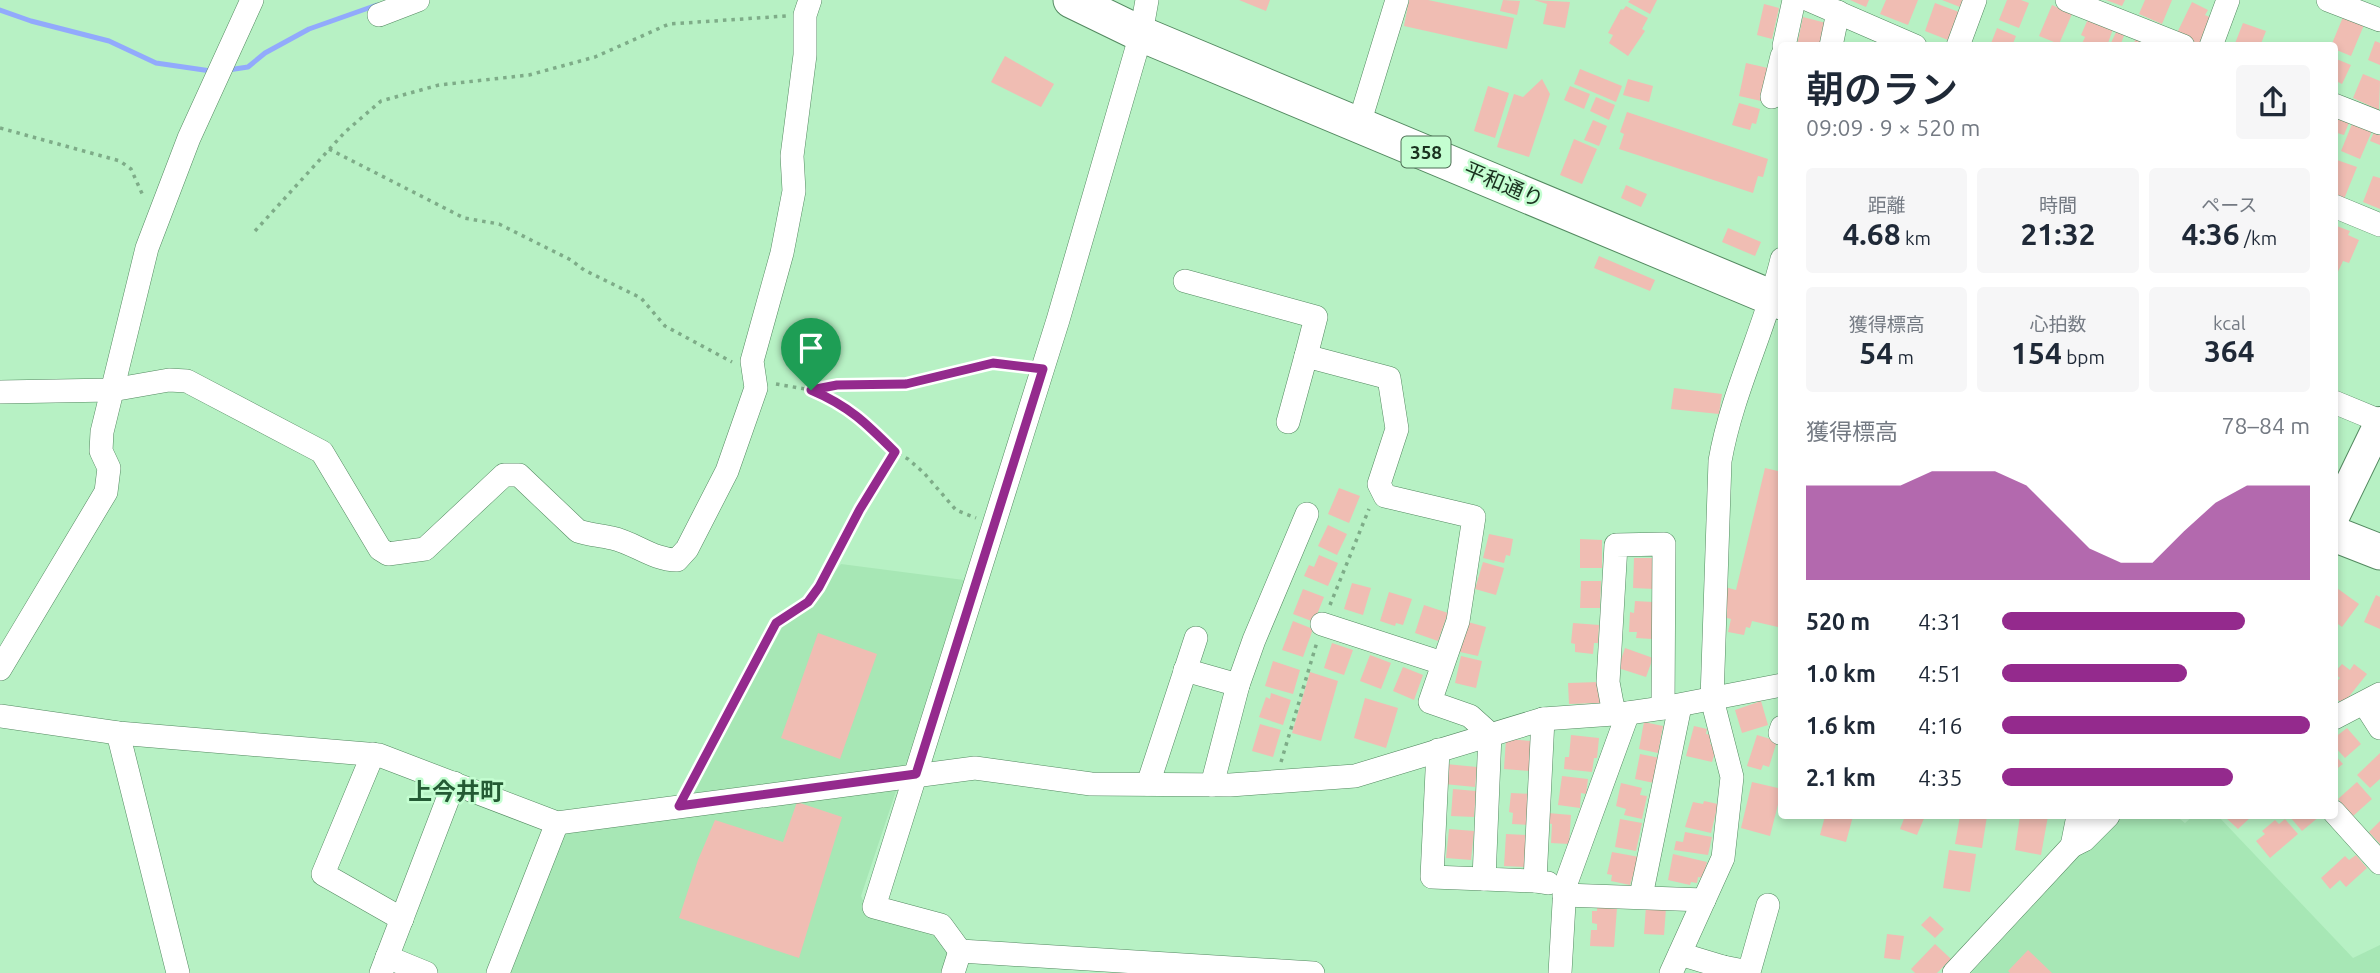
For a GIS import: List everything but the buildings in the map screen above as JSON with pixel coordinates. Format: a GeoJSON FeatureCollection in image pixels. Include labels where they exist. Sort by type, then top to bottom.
{"type":"FeatureCollection","features":[{"type":"Feature","properties":{"kind":"highway","name":"平和通り"},"geometry":{"type":"LineString","coordinates":[[1071,0],[1144,17],[1359,124],[1777,300]]}},
{"type":"Feature","properties":{"kind":"highway"},"geometry":{"type":"LineString","coordinates":[[2338,536],[2380,552]]}},
{"type":"Feature","properties":{"kind":"main road"},"geometry":{"type":"LineString","coordinates":[[2338,509],[2380,421]]}},
{"type":"Feature","properties":{"kind":"street"},"geometry":{"type":"LineString","coordinates":[[0,668],[106,492],[109,468],[101,451],[102,432],[147,248],[189,138],[252,0]]}},
{"type":"Feature","properties":{"kind":"street"},"geometry":{"type":"LineString","coordinates":[[379,15],[418,0]]}},
{"type":"Feature","properties":{"kind":"street"},"geometry":{"type":"LineString","coordinates":[[1359,124],[1397,0]]}},
{"type":"Feature","properties":{"kind":"street"},"geometry":{"type":"LineString","coordinates":[[1785,42],[1794,0]]}},
{"type":"Feature","properties":{"kind":"street"},"geometry":{"type":"LineString","coordinates":[[1810,0],[1906,42]]}},
{"type":"Feature","properties":{"kind":"street"},"geometry":{"type":"LineString","coordinates":[[1959,42],[1975,0]]}},
{"type":"Feature","properties":{"kind":"street"},"geometry":{"type":"LineString","coordinates":[[2067,0],[2173,42]]}},
{"type":"Feature","properties":{"kind":"street"},"geometry":{"type":"LineString","coordinates":[[2212,42],[2228,0]]}},
{"type":"Feature","properties":{"kind":"street"},"geometry":{"type":"LineString","coordinates":[[2328,0],[2380,20]]}},
{"type":"Feature","properties":{"kind":"street"},"geometry":{"type":"LineString","coordinates":[[0,392],[112,390],[169,380],[187,381],[322,452],[380,549],[388,554],[425,549],[504,475],[519,475],[578,531],[613,538],[663,560],[677,559],[687,549],[727,471],[756,388],[752,360],[782,253],[794,191],[792,156],[808,8]]}},
{"type":"Feature","properties":{"kind":"street"},"geometry":{"type":"LineString","coordinates":[[1832,42],[1838,12]]}},
{"type":"Feature","properties":{"kind":"street"},"geometry":{"type":"LineString","coordinates":[[1144,17],[1043,369],[874,907],[941,925],[957,962],[1312,973]]}},
{"type":"Feature","properties":{"kind":"street"},"geometry":{"type":"LineString","coordinates":[[1772,97],[1778,72]]}},
{"type":"Feature","properties":{"kind":"street"},"geometry":{"type":"LineString","coordinates":[[2338,107],[2380,123]]}},
{"type":"Feature","properties":{"kind":"street"},"geometry":{"type":"LineString","coordinates":[[2338,208],[2380,225]]}},
{"type":"Feature","properties":{"kind":"street"},"geometry":{"type":"LineString","coordinates":[[1185,281],[1317,317],[1288,422]]}},
{"type":"Feature","properties":{"kind":"street"},"geometry":{"type":"LineString","coordinates":[[1768,905],[1749,972],[1676,964],[1723,858],[1732,777],[1712,699],[1720,461],[1725,434],[1777,300]]}},
{"type":"Feature","properties":{"kind":"street"},"geometry":{"type":"LineString","coordinates":[[1306,356],[1389,378],[1397,429],[1378,484],[1385,496],[1474,517],[1458,621],[1430,702],[1470,716],[1490,734]]}},
{"type":"Feature","properties":{"kind":"street"},"geometry":{"type":"LineString","coordinates":[[2338,404],[2380,421]]}},
{"type":"Feature","properties":{"kind":"street"},"geometry":{"type":"LineString","coordinates":[[1212,785],[1238,685],[1307,514]]}},
{"type":"Feature","properties":{"kind":"street"},"geometry":{"type":"LineString","coordinates":[[1560,973],[1564,890],[1621,714],[1608,682],[1616,544],[1664,544],[1672,707],[1642,896]]}},
{"type":"Feature","properties":{"kind":"street"},"geometry":{"type":"LineString","coordinates":[[1322,624],[1442,663]]}},
{"type":"Feature","properties":{"kind":"street"},"geometry":{"type":"LineString","coordinates":[[1148,784],[1196,638]]}},
{"type":"Feature","properties":{"kind":"street"},"geometry":{"type":"LineString","coordinates":[[1185,670],[1238,685]]}},
{"type":"Feature","properties":{"kind":"street"},"geometry":{"type":"LineString","coordinates":[[0,716],[118,733],[373,754],[557,823],[975,768],[1091,784],[1212,785],[1355,776],[1543,719],[1621,714],[1672,707],[1778,686]]}},
{"type":"Feature","properties":{"kind":"street"},"geometry":{"type":"LineString","coordinates":[[2338,716],[2372,699],[2380,728]]}},
{"type":"Feature","properties":{"kind":"street"},"geometry":{"type":"LineString","coordinates":[[1535,881],[1543,719]]}},
{"type":"Feature","properties":{"kind":"street"},"geometry":{"type":"LineString","coordinates":[[118,733],[178,973]]}},
{"type":"Feature","properties":{"kind":"street"},"geometry":{"type":"LineString","coordinates":[[1484,879],[1490,734]]}},
{"type":"Feature","properties":{"kind":"street"},"geometry":{"type":"LineString","coordinates":[[1438,750],[1432,877],[1535,881],[1564,890],[1704,900]]}},
{"type":"Feature","properties":{"kind":"street"},"geometry":{"type":"LineString","coordinates":[[373,754],[323,874],[402,919]]}},
{"type":"Feature","properties":{"kind":"street"},"geometry":{"type":"LineString","coordinates":[[426,973],[384,965],[454,783]]}},
{"type":"Feature","properties":{"kind":"street"},"geometry":{"type":"LineString","coordinates":[[2338,816],[2380,863]]}},
{"type":"Feature","properties":{"kind":"street"},"geometry":{"type":"LineString","coordinates":[[2072,846],[2077,819]]}},
{"type":"Feature","properties":{"kind":"street"},"geometry":{"type":"LineString","coordinates":[[1954,973],[2072,846],[2084,840],[2105,819]]}},
{"type":"Feature","properties":{"kind":"street"},"geometry":{"type":"LineString","coordinates":[[498,973],[557,823]]}},
{"type":"Feature","properties":{"kind":"path"},"geometry":{"type":"LineString","coordinates":[[256,231],[345,132],[381,101],[439,85],[529,75],[595,57],[669,24],[808,8]]}},
{"type":"Feature","properties":{"kind":"path"},"geometry":{"type":"LineString","coordinates":[[0,128],[120,161],[131,170],[137,180],[155,228]]}},
{"type":"Feature","properties":{"kind":"path"},"geometry":{"type":"LineString","coordinates":[[329,149],[464,218],[499,224],[571,260],[584,270],[641,298],[665,326],[769,383],[811,390],[830,398],[858,415],[895,452],[924,473],[956,510],[993,526]]}},
{"type":"Feature","properties":{"kind":"path"},"geometry":{"type":"LineString","coordinates":[[811,390],[837,385],[906,384],[993,363],[1043,369]]}},
{"type":"Feature","properties":{"kind":"path"},"geometry":{"type":"LineString","coordinates":[[679,806],[776,623],[808,602],[819,587],[860,509],[895,452]]}},
{"type":"Feature","properties":{"kind":"shaded area"},"geometry":{"type":"Polygon","coordinates":[[[841,564],[964,580],[905,767],[690,794],[783,626],[806,609],[841,564]]]}},
{"type":"Feature","properties":{"kind":"shaded area"},"geometry":{"type":"Polygon","coordinates":[[[899,782],[861,896],[870,917],[941,938],[951,955],[946,973],[504,973],[559,833],[899,782]]]}},
{"type":"Feature","properties":{"kind":"shaded area"},"geometry":{"type":"Polygon","coordinates":[[[2113,819],[2180,819],[2185,823],[2190,819],[2221,819],[2353,958],[2380,945],[2380,973],[1971,973],[2113,819]]]}},
{"type":"Feature","properties":{"kind":"waterway"},"geometry":{"type":"LineString","coordinates":[[228,70],[248,67],[265,53],[309,29],[377,5]]}},
{"type":"Feature","properties":{"kind":"waterway"},"geometry":{"type":"LineString","coordinates":[[0,10],[31,21],[109,41],[156,63],[211,71]]}},
{"type":"Feature","properties":{"kind":"district","name":"上今井町"},"geometry":{"type":"Point","coordinates":[456,791]}},
{"type":"Feature","properties":{"kind":"route"},"geometry":{"type":"LineString","coordinates":[[993,363],[1043,369],[916,774],[679,806],[776,623],[808,602],[819,587],[860,509],[895,452],[858,415],[811,390],[837,385],[906,384],[993,363]]}}]}
